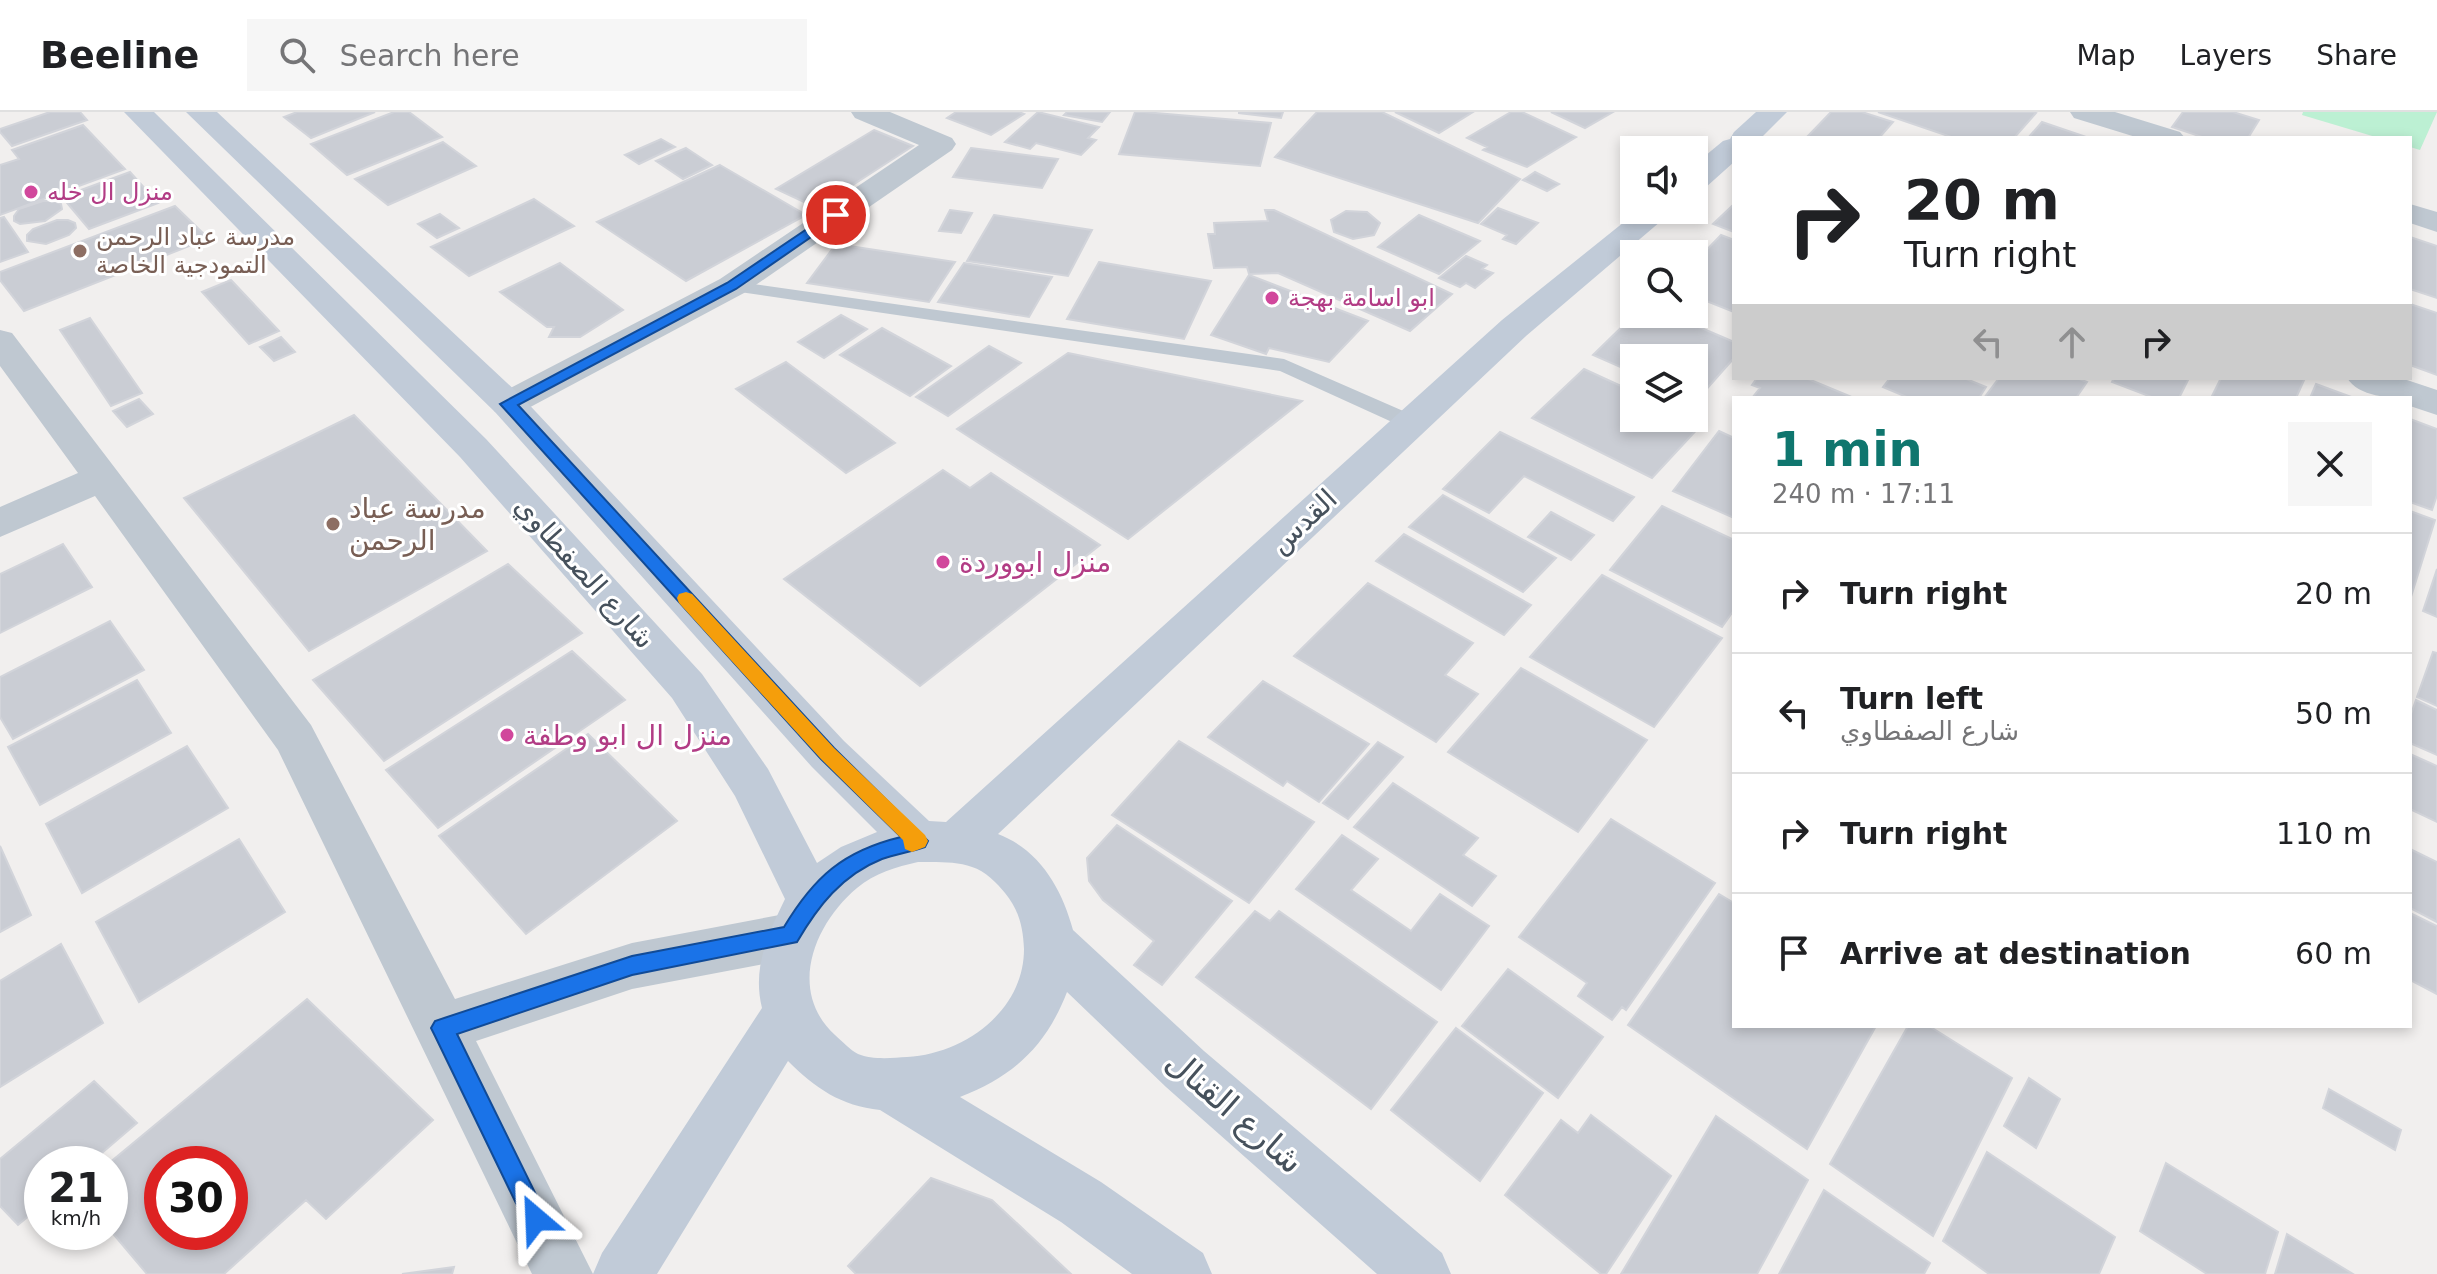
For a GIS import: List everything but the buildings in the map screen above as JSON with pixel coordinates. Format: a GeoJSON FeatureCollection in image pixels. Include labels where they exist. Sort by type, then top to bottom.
{"type":"FeatureCollection","features":[{"type":"Feature","properties":{"kind":"main road","name":"شارع الصفطاوي"},"geometry":{"type":"LineString","coordinates":[[138,112],[473,448],[687,686],[752,783],[800,918]]}},
{"type":"Feature","properties":{"kind":"main road","name":"شارع الصفطاوي"},"geometry":{"type":"LineString","coordinates":[[200,112],[508,404],[828,754],[938,842]]}},
{"type":"Feature","properties":{"kind":"main road"},"geometry":{"type":"LineString","coordinates":[[1748,136],[1773,112]]}},
{"type":"Feature","properties":{"kind":"main road"},"geometry":{"type":"LineString","coordinates":[[1708,170],[1732,151]]}},
{"type":"Feature","properties":{"kind":"main road","name":"القدس"},"geometry":{"type":"LineString","coordinates":[[938,842],[1514,328],[1641,224]]}},
{"type":"Feature","properties":{"kind":"main road"},"geometry":{"type":"LineString","coordinates":[[891,1086],[940,1080],[985,1059],[1022,1026],[1044,986],[1052,944],[1043,904],[1023,875],[994,854],[938,842],[878,851],[841,872],[800,918],[782,974],[787,1015],[809,1051],[845,1076],[891,1086],[1081,1202],[1182,1274]]}},
{"type":"Feature","properties":{"kind":"main road","name":"شارع القنال"},"geometry":{"type":"LineString","coordinates":[[1052,944],[1185,1069],[1421,1274]]}},
{"type":"Feature","properties":{"kind":"main road"},"geometry":{"type":"LineString","coordinates":[[623,1274],[787,1015]]}},
{"type":"Feature","properties":{"kind":"street"},"geometry":{"type":"LineString","coordinates":[[508,404],[732,286],[941,144],[865,112]]}},
{"type":"Feature","properties":{"kind":"street"},"geometry":{"type":"LineString","coordinates":[[2084,112],[2122,117],[2165,136]]}},
{"type":"Feature","properties":{"kind":"street"},"geometry":{"type":"LineString","coordinates":[[2412,214],[2437,222]]}},
{"type":"Feature","properties":{"kind":"street"},"geometry":{"type":"LineString","coordinates":[[0,341],[295,738],[563,1274]]}},
{"type":"Feature","properties":{"kind":"street"},"geometry":{"type":"LineString","coordinates":[[2371,380],[2437,403]]}},
{"type":"Feature","properties":{"kind":"street"},"geometry":{"type":"LineString","coordinates":[[0,523],[101,478]]}},
{"type":"Feature","properties":{"kind":"street"},"geometry":{"type":"LineString","coordinates":[[442,1028],[632,966],[800,918]]}},
{"type":"Feature","properties":{"kind":"lane"},"geometry":{"type":"LineString","coordinates":[[732,286],[1284,365],[1410,422]]}},
{"type":"Feature","properties":{"kind":"green space"},"geometry":{"type":"Polygon","coordinates":[[[2303,112],[2437,112],[2420,150],[2412,148],[2412,136],[2372,136],[2302,115],[2303,112]]]}},
{"type":"Feature","properties":{"kind":"slow traffic"},"geometry":{"type":"LineString","coordinates":[[686,598],[828,754],[918,841],[912,843]]}},
{"type":"Feature","properties":{"kind":"place","name":"منزل ال خله"},"geometry":{"type":"Point","coordinates":[31,192]}},
{"type":"Feature","properties":{"kind":"place","name":"مدرسة عباد الرحمن التمودجية الخاصة"},"geometry":{"type":"Point","coordinates":[80,251]}},
{"type":"Feature","properties":{"kind":"place","name":"ابو اسامة بهجة"},"geometry":{"type":"Point","coordinates":[1272,298]}},
{"type":"Feature","properties":{"kind":"place","name":"مدرسة عباد الرحمن"},"geometry":{"type":"Point","coordinates":[333,524]}},
{"type":"Feature","properties":{"kind":"place","name":"منزل ابووردة"},"geometry":{"type":"Point","coordinates":[943,562]}},
{"type":"Feature","properties":{"kind":"place","name":"منزل ال ابو وطفة"},"geometry":{"type":"Point","coordinates":[507,735]}},
{"type":"Feature","properties":{"kind":"route"},"geometry":{"type":"LineString","coordinates":[[536,1219],[442,1028],[632,966],[790,936],[811,900],[841,872],[878,851],[918,841],[828,754],[508,404],[732,286],[836,215]]}}]}
